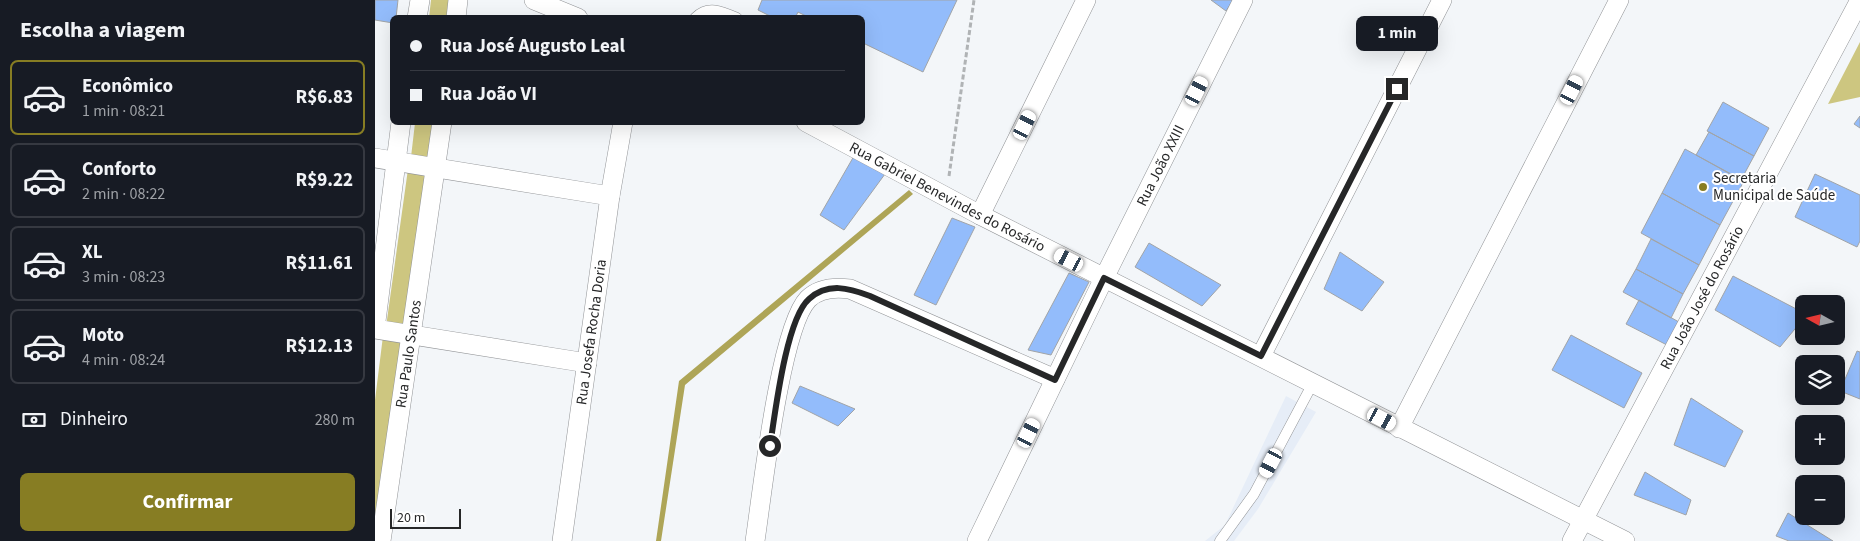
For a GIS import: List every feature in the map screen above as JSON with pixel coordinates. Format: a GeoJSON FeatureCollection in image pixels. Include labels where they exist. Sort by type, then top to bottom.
{"type":"FeatureCollection","features":[{"type":"Feature","properties":{"kind":"street"},"geometry":{"type":"LineString","coordinates":[[418,15],[420,0]]}},
{"type":"Feature","properties":{"kind":"street"},"geometry":{"type":"LineString","coordinates":[[456,15],[458,0]]}},
{"type":"Feature","properties":{"kind":"street"},"geometry":{"type":"LineString","coordinates":[[534,0],[571,15]]}},
{"type":"Feature","properties":{"kind":"street"},"geometry":{"type":"LineString","coordinates":[[980,215],[1087,0]]}},
{"type":"Feature","properties":{"kind":"street","name":"Rua João XXIII"},"geometry":{"type":"LineString","coordinates":[[977,541],[1104,278],[1243,0]]}},
{"type":"Feature","properties":{"kind":"street"},"geometry":{"type":"LineString","coordinates":[[1261,356],[1442,0]]}},
{"type":"Feature","properties":{"kind":"street"},"geometry":{"type":"LineString","coordinates":[[1399,428],[1619,0]]}},
{"type":"Feature","properties":{"kind":"street","name":"Rua João José do Rosário"},"geometry":{"type":"LineString","coordinates":[[1572,541],[1860,0]]}},
{"type":"Feature","properties":{"kind":"street"},"geometry":{"type":"LineString","coordinates":[[401,125],[375,329],[587,362]]}},
{"type":"Feature","properties":{"kind":"street","name":"Rua Paulo Santos"},"geometry":{"type":"LineString","coordinates":[[381,541],[442,125]]}},
{"type":"Feature","properties":{"kind":"street","name":"Rua Josefa Rocha Doria"},"geometry":{"type":"LineString","coordinates":[[562,541],[610,196],[622,125]]}},
{"type":"Feature","properties":{"kind":"street","name":"Rua Gabriel Benevindes do Rosário"},"geometry":{"type":"LineString","coordinates":[[812,125],[980,215],[1625,541]]}},
{"type":"Feature","properties":{"kind":"street"},"geometry":{"type":"LineString","coordinates":[[375,158],[610,196]]}},
{"type":"Feature","properties":{"kind":"street"},"geometry":{"type":"LineString","coordinates":[[755,541],[776,408],[790,336],[799,313],[808,299],[821,291],[834,287],[850,289],[870,296],[1055,380]]}},
{"type":"Feature","properties":{"kind":"lane"},"geometry":{"type":"LineString","coordinates":[[698,15],[711,9],[728,15]]}},
{"type":"Feature","properties":{"kind":"lane"},"geometry":{"type":"LineString","coordinates":[[1220,541],[1254,494],[1313,383]]}},
{"type":"Feature","properties":{"kind":"path"},"geometry":{"type":"LineString","coordinates":[[946,196],[974,0]]}},
{"type":"Feature","properties":{"kind":"shaded area"},"geometry":{"type":"Polygon","coordinates":[[[431,0],[452,0],[449,15],[429,15],[431,0]]]}},
{"type":"Feature","properties":{"kind":"shaded area"},"geometry":{"type":"Polygon","coordinates":[[[1860,42],[1860,97],[1828,104],[1860,42]]]}},
{"type":"Feature","properties":{"kind":"shaded area"},"geometry":{"type":"Polygon","coordinates":[[[415,125],[434,125],[429,160],[411,157],[415,125]]]}},
{"type":"Feature","properties":{"kind":"shaded area"},"geometry":{"type":"Polygon","coordinates":[[[408,169],[429,173],[405,330],[386,327],[408,169]]]}},
{"type":"Feature","properties":{"kind":"shaded area"},"geometry":{"type":"Polygon","coordinates":[[[909,190],[913,194],[685,385],[661,541],[656,541],[679,381],[909,190]]]}},
{"type":"Feature","properties":{"kind":"shaded area"},"geometry":{"type":"Polygon","coordinates":[[[383,336],[405,339],[375,541],[375,400],[383,336]]]}},
{"type":"Feature","properties":{"kind":"shaded area"},"geometry":{"type":"Polygon","coordinates":[[[1286,396],[1316,412],[1258,509],[1234,541],[1205,541],[1225,525],[1286,396]]]}},
{"type":"Feature","properties":{"kind":"building"},"geometry":{"type":"Polygon","coordinates":[[[375,0],[398,0],[396,15],[390,15],[390,22],[375,20],[375,0]]]}},
{"type":"Feature","properties":{"kind":"building"},"geometry":{"type":"Polygon","coordinates":[[[762,0],[957,0],[923,72],[865,44],[865,15],[804,15],[798,12],[796,15],[768,15],[758,10],[762,0]]]}},
{"type":"Feature","properties":{"kind":"building"},"geometry":{"type":"Polygon","coordinates":[[[1211,0],[1233,0],[1226,11],[1211,0]]]}},
{"type":"Feature","properties":{"kind":"building"},"geometry":{"type":"Polygon","coordinates":[[[1723,102],[1769,128],[1754,156],[1707,131],[1723,102]]]}},
{"type":"Feature","properties":{"kind":"building"},"geometry":{"type":"Polygon","coordinates":[[[1860,116],[1860,128],[1854,124],[1860,116]]]}},
{"type":"Feature","properties":{"kind":"building"},"geometry":{"type":"Polygon","coordinates":[[[1709,132],[1754,156],[1741,180],[1696,155],[1709,132]]]}},
{"type":"Feature","properties":{"kind":"building","name":"Secretaria Municipal de Saúde"},"geometry":{"type":"Polygon","coordinates":[[[1685,149],[1744,181],[1720,225],[1662,193],[1685,149]]]}},
{"type":"Feature","properties":{"kind":"building"},"geometry":{"type":"Polygon","coordinates":[[[854,156],[885,174],[844,230],[820,215],[854,156]]]}},
{"type":"Feature","properties":{"kind":"building"},"geometry":{"type":"Polygon","coordinates":[[[1815,174],[1860,195],[1860,241],[1857,247],[1795,217],[1815,174]]]}},
{"type":"Feature","properties":{"kind":"building"},"geometry":{"type":"Polygon","coordinates":[[[1662,193],[1720,225],[1699,265],[1641,233],[1662,193]]]}},
{"type":"Feature","properties":{"kind":"building"},"geometry":{"type":"Polygon","coordinates":[[[952,218],[975,227],[936,305],[914,295],[952,218]]]}},
{"type":"Feature","properties":{"kind":"building"},"geometry":{"type":"Polygon","coordinates":[[[1651,239],[1699,265],[1683,294],[1636,269],[1651,239]]]}},
{"type":"Feature","properties":{"kind":"building"},"geometry":{"type":"Polygon","coordinates":[[[1149,243],[1221,285],[1202,306],[1135,267],[1149,243]]]}},
{"type":"Feature","properties":{"kind":"building"},"geometry":{"type":"Polygon","coordinates":[[[1340,252],[1384,282],[1362,311],[1324,289],[1340,252]]]}},
{"type":"Feature","properties":{"kind":"building"},"geometry":{"type":"Polygon","coordinates":[[[1636,269],[1683,294],[1671,318],[1623,292],[1636,269]]]}},
{"type":"Feature","properties":{"kind":"building"},"geometry":{"type":"Polygon","coordinates":[[[1069,273],[1089,282],[1051,355],[1028,350],[1069,273]]]}},
{"type":"Feature","properties":{"kind":"building"},"geometry":{"type":"Polygon","coordinates":[[[1733,276],[1795,308],[1795,329],[1780,347],[1715,310],[1733,276]]]}},
{"type":"Feature","properties":{"kind":"building"},"geometry":{"type":"Polygon","coordinates":[[[1639,300],[1679,322],[1667,345],[1626,324],[1639,300]]]}},
{"type":"Feature","properties":{"kind":"building"},"geometry":{"type":"Polygon","coordinates":[[[1571,335],[1642,373],[1624,408],[1552,370],[1571,335]]]}},
{"type":"Feature","properties":{"kind":"building"},"geometry":{"type":"Polygon","coordinates":[[[1857,351],[1860,352],[1860,399],[1845,393],[1845,379],[1857,351]]]}},
{"type":"Feature","properties":{"kind":"building"},"geometry":{"type":"Polygon","coordinates":[[[800,386],[855,409],[838,426],[792,403],[800,386]]]}},
{"type":"Feature","properties":{"kind":"building"},"geometry":{"type":"Polygon","coordinates":[[[1691,398],[1743,431],[1725,467],[1674,445],[1691,398]]]}},
{"type":"Feature","properties":{"kind":"building"},"geometry":{"type":"Polygon","coordinates":[[[1645,472],[1691,500],[1686,515],[1634,495],[1645,472]]]}},
{"type":"Feature","properties":{"kind":"building"},"geometry":{"type":"Polygon","coordinates":[[[1788,513],[1795,517],[1795,525],[1807,525],[1833,541],[1789,541],[1776,536],[1788,513]]]}},
{"type":"Feature","properties":{"kind":"place","name":"Secretaria Municipal de Saúde"},"geometry":{"type":"Point","coordinates":[1703,187]}},
{"type":"Feature","properties":{"kind":"route"},"geometry":{"type":"LineString","coordinates":[[770,446],[790,336],[799,313],[808,299],[821,291],[834,287],[850,289],[870,296],[1055,380],[1104,278],[1261,356],[1397,89]]}}]}
